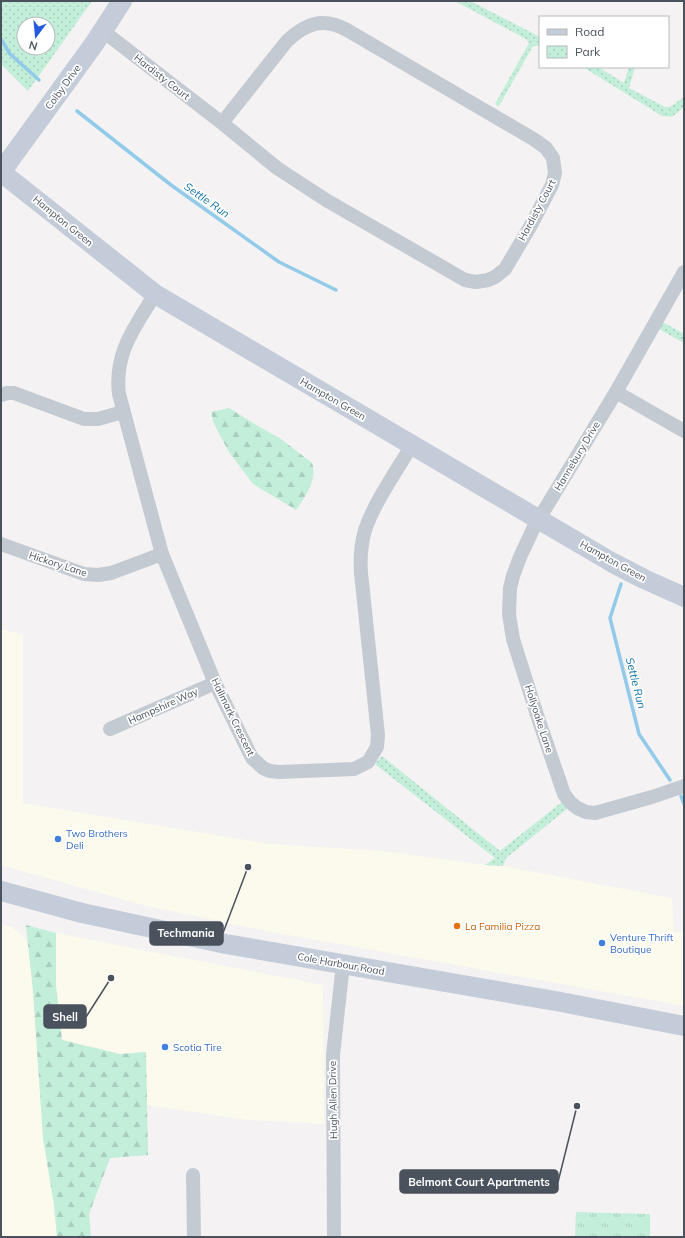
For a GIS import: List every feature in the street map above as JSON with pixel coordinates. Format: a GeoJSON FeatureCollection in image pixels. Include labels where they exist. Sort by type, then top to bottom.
{"type":"FeatureCollection","features":[{"type":"Feature","properties":{"kind":"street","name":"Colby Drive"},"geometry":{"type":"LineString","coordinates":[[1,172],[103,31],[122,1]]}},
{"type":"Feature","properties":{"kind":"street","name":"Hardisty Court"},"geometry":{"type":"LineString","coordinates":[[103,31],[222,123],[277,168],[326,200],[460,278],[470,281],[488,280],[495,277],[505,269],[530,227],[556,173],[553,158],[550,153],[538,142],[347,30],[337,25],[328,23],[314,24],[294,34],[222,123]]}},
{"type":"Feature","properties":{"kind":"street","name":"Hampton Green"},"geometry":{"type":"LineString","coordinates":[[1,172],[155,294],[638,576],[684,597]]}},
{"type":"Feature","properties":{"kind":"street","name":"Hannebury Drive"},"geometry":{"type":"LineString","coordinates":[[539,519],[616,392],[684,272]]}},
{"type":"Feature","properties":{"kind":"street","name":"Hallmark Crescent"},"geometry":{"type":"LineString","coordinates":[[155,294],[129,337],[118,368],[118,386],[123,412],[162,554],[215,683],[250,755],[256,762],[270,771],[279,772],[351,769],[368,762],[377,747],[378,735],[361,580],[362,548],[365,530],[373,510],[412,445]]}},
{"type":"Feature","properties":{"kind":"street"},"geometry":{"type":"LineString","coordinates":[[616,392],[684,431]]}},
{"type":"Feature","properties":{"kind":"street"},"geometry":{"type":"LineString","coordinates":[[1,395],[14,393],[84,419],[98,419],[123,412]]}},
{"type":"Feature","properties":{"kind":"street","name":"Hollyoake Lane"},"geometry":{"type":"LineString","coordinates":[[539,519],[520,557],[513,576],[509,614],[513,639],[538,718],[566,798],[577,808],[586,812],[595,813],[652,797],[684,786]]}},
{"type":"Feature","properties":{"kind":"street","name":"Hickory Lane"},"geometry":{"type":"LineString","coordinates":[[1,544],[72,571],[90,575],[111,573],[162,554]]}},
{"type":"Feature","properties":{"kind":"street","name":"Hampshire Way"},"geometry":{"type":"LineString","coordinates":[[110,729],[215,683]]}},
{"type":"Feature","properties":{"kind":"street","name":"Cole Harbour Road"},"geometry":{"type":"LineString","coordinates":[[1,890],[82,914],[149,928],[556,1001],[684,1026]]}},
{"type":"Feature","properties":{"kind":"street","name":"Hugh Allen Drive"},"geometry":{"type":"LineString","coordinates":[[334,1237],[333,1055],[343,964]]}},
{"type":"Feature","properties":{"kind":"street"},"geometry":{"type":"LineString","coordinates":[[193,1174],[194,1237]]}},
{"type":"Feature","properties":{"kind":"shaded area"},"geometry":{"type":"Polygon","coordinates":[[[1,629],[23,635],[23,803],[271,844],[384,851],[485,865],[503,866],[672,898],[674,932],[684,933],[684,1006],[266,931],[143,905],[1,865],[1,629]]]}},
{"type":"Feature","properties":{"kind":"shaded area"},"geometry":{"type":"Polygon","coordinates":[[[1,925],[12,927],[24,937],[28,945],[33,991],[43,1138],[54,1205],[57,1237],[1,1237],[1,925]]]}},
{"type":"Feature","properties":{"kind":"shaded area"},"geometry":{"type":"Polygon","coordinates":[[[56,933],[323,985],[324,1124],[248,1120],[147,1105],[146,1052],[120,1054],[62,1040],[56,985],[56,933]]]}},
{"type":"Feature","properties":{"kind":"green space"},"geometry":{"type":"Polygon","coordinates":[[[1,1],[92,1],[56,52],[56,16],[16,16],[16,56],[53,56],[28,91],[1,64],[1,1]]]}},
{"type":"Feature","properties":{"kind":"green space"},"geometry":{"type":"Polygon","coordinates":[[[455,1],[470,1],[539,36],[539,46],[533,46],[499,106],[495,104],[529,43],[526,39],[455,1]]]}},
{"type":"Feature","properties":{"kind":"green space"},"geometry":{"type":"Polygon","coordinates":[[[585,68],[600,68],[624,83],[629,68],[635,68],[629,88],[665,107],[670,107],[684,97],[684,107],[672,117],[662,116],[585,68]]]}},
{"type":"Feature","properties":{"kind":"green space"},"geometry":{"type":"Polygon","coordinates":[[[663,322],[684,334],[684,343],[659,329],[663,322]]]}},
{"type":"Feature","properties":{"kind":"green space"},"geometry":{"type":"Polygon","coordinates":[[[229,408],[281,439],[312,463],[313,475],[310,488],[296,510],[253,484],[229,452],[214,424],[211,412],[229,408]]]}},
{"type":"Feature","properties":{"kind":"green space"},"geometry":{"type":"Polygon","coordinates":[[[382,756],[500,851],[562,802],[568,808],[506,858],[503,866],[485,865],[495,858],[375,764],[382,756]]]}},
{"type":"Feature","properties":{"kind":"green space"},"geometry":{"type":"Polygon","coordinates":[[[26,925],[56,933],[56,985],[62,1040],[120,1054],[146,1052],[148,1155],[110,1158],[89,1214],[91,1237],[57,1237],[54,1205],[43,1138],[33,991],[26,925]]]}},
{"type":"Feature","properties":{"kind":"green space"},"geometry":{"type":"Polygon","coordinates":[[[576,1212],[650,1214],[650,1237],[575,1237],[576,1212]]]}},
{"type":"Feature","properties":{"kind":"waterway","name":"Settle Run"},"geometry":{"type":"LineString","coordinates":[[1,39],[10,54],[39,80]]}},
{"type":"Feature","properties":{"kind":"waterway","name":"Settle Run"},"geometry":{"type":"LineString","coordinates":[[77,111],[171,185],[279,262],[336,290]]}},
{"type":"Feature","properties":{"kind":"waterway","name":"Settle Run"},"geometry":{"type":"LineString","coordinates":[[621,584],[610,618],[639,734],[670,780]]}},
{"type":"Feature","properties":{"kind":"waterway","name":"Settle Run"},"geometry":{"type":"LineString","coordinates":[[681,796],[684,804]]}},
{"type":"Feature","properties":{"kind":"place","name":"Two Brothers Deli"},"geometry":{"type":"Point","coordinates":[58,839]}},
{"type":"Feature","properties":{"kind":"place","name":"Techmania"},"geometry":{"type":"Point","coordinates":[248,867]}},
{"type":"Feature","properties":{"kind":"place","name":"La Familia Pizza"},"geometry":{"type":"Point","coordinates":[457,926]}},
{"type":"Feature","properties":{"kind":"place","name":"Venture Thrift Boutique"},"geometry":{"type":"Point","coordinates":[602,943]}},
{"type":"Feature","properties":{"kind":"place","name":"Shell"},"geometry":{"type":"Point","coordinates":[111,978]}},
{"type":"Feature","properties":{"kind":"place","name":"Scotia Tire"},"geometry":{"type":"Point","coordinates":[165,1047]}},
{"type":"Feature","properties":{"kind":"place","name":"Belmont Court Apartments"},"geometry":{"type":"Point","coordinates":[577,1106]}}]}
